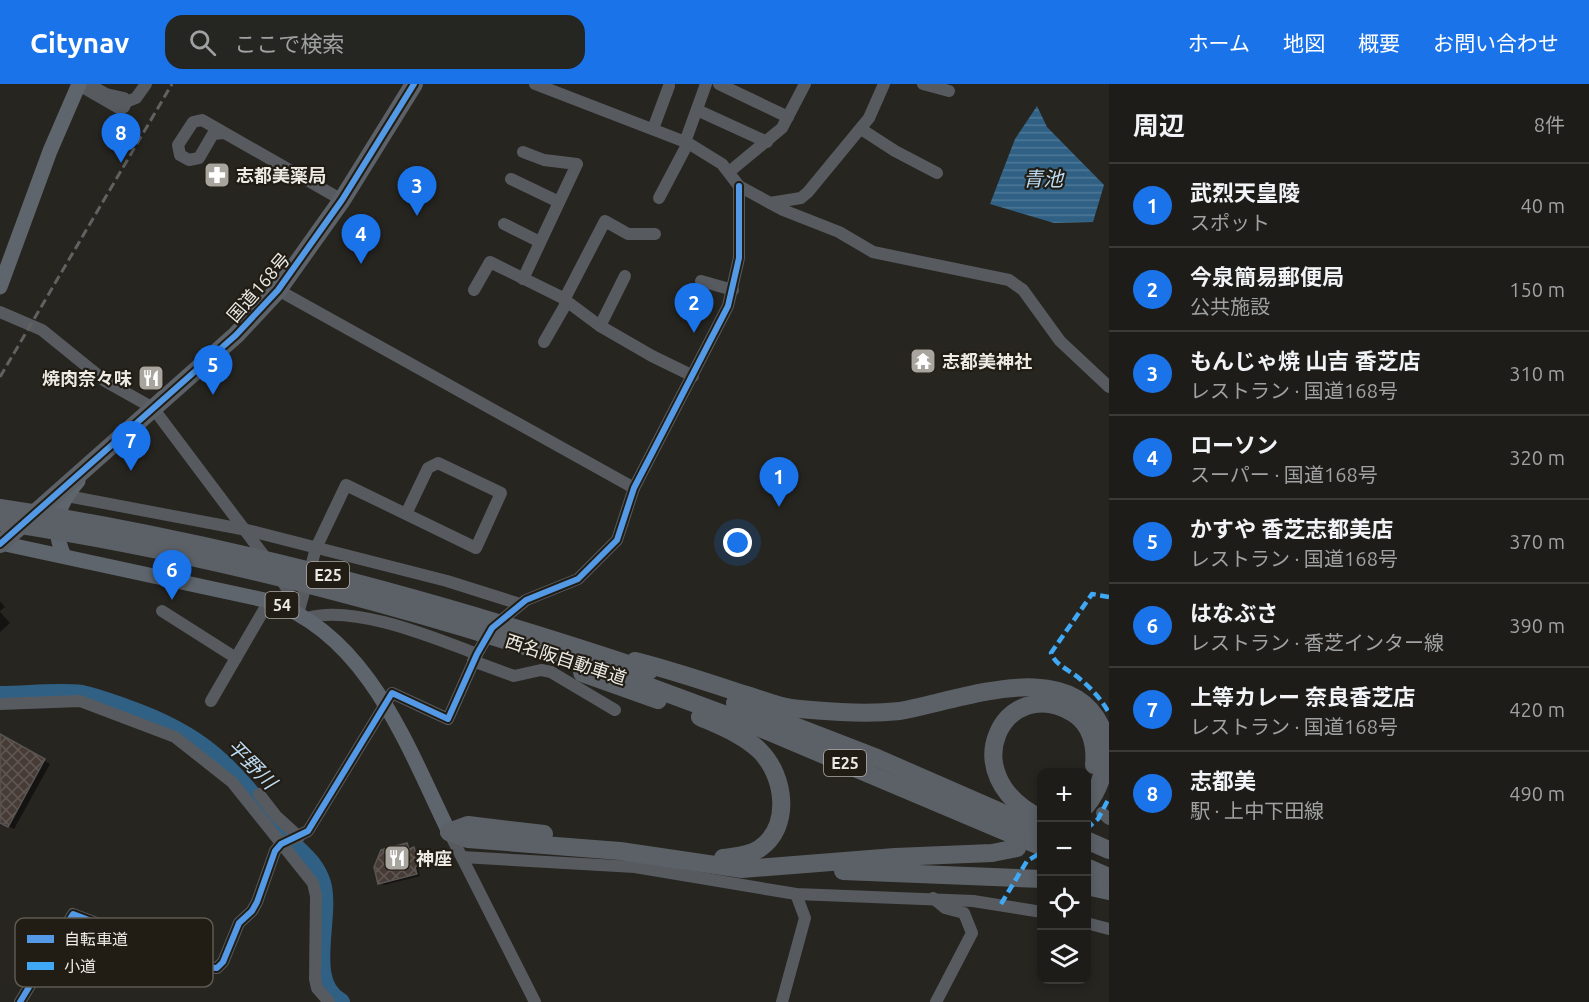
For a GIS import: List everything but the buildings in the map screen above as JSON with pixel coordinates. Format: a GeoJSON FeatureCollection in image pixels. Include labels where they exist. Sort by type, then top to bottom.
{"type":"FeatureCollection","features":[{"type":"Feature","properties":{"kind":"highway","name":"国道168号"},"geometry":{"type":"LineString","coordinates":[[0,543],[102,450],[236,335],[278,290],[342,200],[414,84]]}},
{"type":"Feature","properties":{"kind":"highway","name":"西名阪自動車道"},"geometry":{"type":"LineString","coordinates":[[0,508],[254,556],[509,625],[621,662],[647,679],[1037,845]]}},
{"type":"Feature","properties":{"kind":"highway","name":"西名阪自動車道"},"geometry":{"type":"LineString","coordinates":[[0,522],[81,535],[224,564],[379,602],[647,679],[877,758],[1037,828]]}},
{"type":"Feature","properties":{"kind":"highway"},"geometry":{"type":"LineString","coordinates":[[647,679],[789,708],[843,712],[898,711],[997,690],[1035,687],[1060,691],[1082,703],[1097,717],[1105,737],[1107,757],[1099,813]]}},
{"type":"Feature","properties":{"kind":"highway"},"geometry":{"type":"LineString","coordinates":[[647,679],[749,742],[771,764],[781,796],[776,828],[759,849],[746,855],[723,858]]}},
{"type":"Feature","properties":{"kind":"highway"},"geometry":{"type":"LineString","coordinates":[[1037,817],[1027,812],[1008,795],[999,783],[993,766],[992,753],[997,734],[1007,720],[1020,709],[1033,704],[1049,703],[1081,718],[1089,729],[1094,745],[1095,763],[1091,775]]}},
{"type":"Feature","properties":{"kind":"highway"},"geometry":{"type":"LineString","coordinates":[[449,832],[468,825],[477,825],[723,858],[765,861],[828,852],[1011,845],[992,853],[895,857],[742,869]]}},
{"type":"Feature","properties":{"kind":"highway"},"geometry":{"type":"LineString","coordinates":[[449,832],[468,839],[620,851],[742,869],[934,873],[1037,879]]}},
{"type":"Feature","properties":{"kind":"highway"},"geometry":{"type":"LineString","coordinates":[[1091,842],[1109,850]]}},
{"type":"Feature","properties":{"kind":"highway"},"geometry":{"type":"LineString","coordinates":[[1091,852],[1109,859]]}},
{"type":"Feature","properties":{"kind":"highway"},"geometry":{"type":"LineString","coordinates":[[1091,869],[1109,877]]}},
{"type":"Feature","properties":{"kind":"highway"},"geometry":{"type":"LineString","coordinates":[[1091,887],[1109,891]]}},
{"type":"Feature","properties":{"kind":"main road"},"geometry":{"type":"LineString","coordinates":[[0,287],[50,151],[82,84]]}},
{"type":"Feature","properties":{"kind":"main road"},"geometry":{"type":"LineString","coordinates":[[64,556],[57,538],[57,523],[67,496],[102,450]]}},
{"type":"Feature","properties":{"kind":"main road","name":"54"},"geometry":{"type":"LineString","coordinates":[[0,543],[269,601],[297,613],[342,649],[385,704],[449,832]]}},
{"type":"Feature","properties":{"kind":"street"},"geometry":{"type":"LineString","coordinates":[[82,84],[119,108],[136,98],[146,84]]}},
{"type":"Feature","properties":{"kind":"street"},"geometry":{"type":"LineString","coordinates":[[535,84],[687,142],[714,158],[740,186],[770,203],[839,232],[873,252],[998,277],[1017,284],[1049,329],[1109,387]]}},
{"type":"Feature","properties":{"kind":"street"},"geometry":{"type":"LineString","coordinates":[[659,198],[687,142],[706,84]]}},
{"type":"Feature","properties":{"kind":"street"},"geometry":{"type":"LineString","coordinates":[[718,84],[788,117]]}},
{"type":"Feature","properties":{"kind":"street"},"geometry":{"type":"LineString","coordinates":[[729,172],[782,128],[805,84]]}},
{"type":"Feature","properties":{"kind":"street"},"geometry":{"type":"LineString","coordinates":[[770,203],[801,198],[861,129],[876,106],[884,84]]}},
{"type":"Feature","properties":{"kind":"street"},"geometry":{"type":"LineString","coordinates":[[923,84],[949,91]]}},
{"type":"Feature","properties":{"kind":"street"},"geometry":{"type":"LineString","coordinates":[[653,129],[669,86]]}},
{"type":"Feature","properties":{"kind":"street"},"geometry":{"type":"LineString","coordinates":[[697,110],[767,142]]}},
{"type":"Feature","properties":{"kind":"street"},"geometry":{"type":"LineString","coordinates":[[861,129],[895,152],[937,172]]}},
{"type":"Feature","properties":{"kind":"street"},"geometry":{"type":"LineString","coordinates":[[224,133],[342,200]]}},
{"type":"Feature","properties":{"kind":"street"},"geometry":{"type":"LineString","coordinates":[[523,152],[544,160],[577,164],[523,279]]}},
{"type":"Feature","properties":{"kind":"street"},"geometry":{"type":"LineString","coordinates":[[511,179],[559,202]]}},
{"type":"Feature","properties":{"kind":"street"},"geometry":{"type":"LineString","coordinates":[[213,968],[217,968],[223,962],[239,923],[252,911],[257,902],[270,861],[290,841],[312,825],[392,693],[448,719],[475,658],[492,628],[520,604],[538,594],[578,579],[609,550],[624,526],[634,488],[728,306],[739,258],[740,186]]}},
{"type":"Feature","properties":{"kind":"street"},"geometry":{"type":"LineString","coordinates":[[544,342],[605,221],[628,234],[655,234]]}},
{"type":"Feature","properties":{"kind":"street"},"geometry":{"type":"LineString","coordinates":[[504,224],[540,242]]}},
{"type":"Feature","properties":{"kind":"street"},"geometry":{"type":"LineString","coordinates":[[474,290],[490,262],[565,301],[600,326],[652,356],[693,375]]}},
{"type":"Feature","properties":{"kind":"street"},"geometry":{"type":"LineString","coordinates":[[600,326],[625,276]]}},
{"type":"Feature","properties":{"kind":"street"},"geometry":{"type":"LineString","coordinates":[[701,281],[733,290]]}},
{"type":"Feature","properties":{"kind":"street"},"geometry":{"type":"LineString","coordinates":[[278,290],[634,488]]}},
{"type":"Feature","properties":{"kind":"street"},"geometry":{"type":"LineString","coordinates":[[0,312],[42,330],[105,381],[153,408],[247,530],[289,592],[290,600],[297,613]]}},
{"type":"Feature","properties":{"kind":"street"},"geometry":{"type":"LineString","coordinates":[[297,613],[316,548],[346,485],[476,548],[501,493],[438,463],[428,468],[406,514]]}},
{"type":"Feature","properties":{"kind":"street"},"geometry":{"type":"LineString","coordinates":[[67,496],[247,530],[447,581],[520,604]]}},
{"type":"Feature","properties":{"kind":"street"},"geometry":{"type":"LineString","coordinates":[[212,700],[269,601]]}},
{"type":"Feature","properties":{"kind":"street"},"geometry":{"type":"LineString","coordinates":[[162,611],[236,658]]}},
{"type":"Feature","properties":{"kind":"street"},"geometry":{"type":"LineString","coordinates":[[297,613],[359,617],[431,637],[514,676],[541,670],[551,672],[615,710]]}},
{"type":"Feature","properties":{"kind":"street"},"geometry":{"type":"LineString","coordinates":[[0,704],[80,701],[159,729],[188,745],[232,782],[290,841]]}},
{"type":"Feature","properties":{"kind":"street"},"geometry":{"type":"LineString","coordinates":[[259,794],[276,816],[312,883],[316,897],[315,979],[317,988],[329,1002]]}},
{"type":"Feature","properties":{"kind":"street"},"geometry":{"type":"LineString","coordinates":[[449,832],[535,1002]]}},
{"type":"Feature","properties":{"kind":"street"},"geometry":{"type":"LineString","coordinates":[[462,857],[635,867],[796,894],[933,898],[992,903],[1037,911]]}},
{"type":"Feature","properties":{"kind":"street"},"geometry":{"type":"LineString","coordinates":[[782,1002],[805,918],[796,894]]}},
{"type":"Feature","properties":{"kind":"street"},"geometry":{"type":"LineString","coordinates":[[933,898],[945,908],[964,913],[972,933],[936,1002]]}},
{"type":"Feature","properties":{"kind":"street"},"geometry":{"type":"LineString","coordinates":[[71,918],[73,914],[84,918]]}},
{"type":"Feature","properties":{"kind":"street"},"geometry":{"type":"LineString","coordinates":[[1091,924],[1109,929]]}},
{"type":"Feature","properties":{"kind":"street"},"geometry":{"type":"LineString","coordinates":[[20,1002],[29,987]]}},
{"type":"Feature","properties":{"kind":"water","name":"青池"},"geometry":{"type":"Polygon","coordinates":[[[1037,106],[1047,127],[1104,185],[1093,222],[1054,223],[990,204],[1015,139],[1037,106]]]}},
{"type":"Feature","properties":{"kind":"waterway","name":"平野川"},"geometry":{"type":"LineString","coordinates":[[0,695],[62,693],[93,697],[153,718],[176,729],[214,755],[246,788],[285,837],[309,860],[318,874],[324,897],[321,965],[330,993],[341,1002]]}},
{"type":"Feature","properties":{"kind":"railway"},"geometry":{"type":"LineString","coordinates":[[0,377],[172,84]]}},
{"type":"Feature","properties":{"kind":"marked path"},"geometry":{"type":"LineString","coordinates":[[1109,597],[1092,594],[1051,653],[1060,665],[1092,690],[1109,713]]}},
{"type":"Feature","properties":{"kind":"marked path"},"geometry":{"type":"LineString","coordinates":[[1091,825],[1098,819],[1109,798]]}},
{"type":"Feature","properties":{"kind":"marked path"},"geometry":{"type":"LineString","coordinates":[[1001,904],[1027,861],[1037,855]]}},
{"type":"Feature","properties":{"kind":"cycle path"},"geometry":{"type":"LineString","coordinates":[[0,544],[236,335],[278,290],[342,200],[414,84]]}},
{"type":"Feature","properties":{"kind":"cycle path"},"geometry":{"type":"LineString","coordinates":[[213,968],[217,968],[223,962],[239,923],[252,911],[257,902],[275,851],[281,844],[308,831],[392,693],[448,719],[477,654],[492,628],[526,600],[578,579],[617,540],[634,488],[728,306],[739,258],[739,186]]}},
{"type":"Feature","properties":{"kind":"cycle path"},"geometry":{"type":"LineString","coordinates":[[71,918],[73,914],[84,918]]}},
{"type":"Feature","properties":{"kind":"cycle path"},"geometry":{"type":"LineString","coordinates":[[20,1002],[29,987]]}},
{"type":"Feature","properties":{"kind":"place","name":"志都美"},"geometry":{"type":"Point","coordinates":[121,163]}},
{"type":"Feature","properties":{"kind":"place","name":"志都美薬局"},"geometry":{"type":"Point","coordinates":[217,175]}},
{"type":"Feature","properties":{"kind":"place","name":"もんじゃ焼 山吉 香芝店"},"geometry":{"type":"Point","coordinates":[417,216]}},
{"type":"Feature","properties":{"kind":"place","name":"ローソン"},"geometry":{"type":"Point","coordinates":[361,264]}},
{"type":"Feature","properties":{"kind":"place","name":"今泉簡易郵便局"},"geometry":{"type":"Point","coordinates":[694,333]}},
{"type":"Feature","properties":{"kind":"place","name":"志都美神社"},"geometry":{"type":"Point","coordinates":[923,361]}},
{"type":"Feature","properties":{"kind":"place","name":"焼肉奈々味"},"geometry":{"type":"Point","coordinates":[151,378]}},
{"type":"Feature","properties":{"kind":"place","name":"かすや 香芝志都美店"},"geometry":{"type":"Point","coordinates":[213,395]}},
{"type":"Feature","properties":{"kind":"place","name":"上等カレー 奈良香芝店"},"geometry":{"type":"Point","coordinates":[131,471]}},
{"type":"Feature","properties":{"kind":"place","name":"武烈天皇陵"},"geometry":{"type":"Point","coordinates":[779,507]}},
{"type":"Feature","properties":{"kind":"place","name":"はなぶさ"},"geometry":{"type":"Point","coordinates":[172,600]}},
{"type":"Feature","properties":{"kind":"place","name":"神座"},"geometry":{"type":"Point","coordinates":[397,858]}}]}
